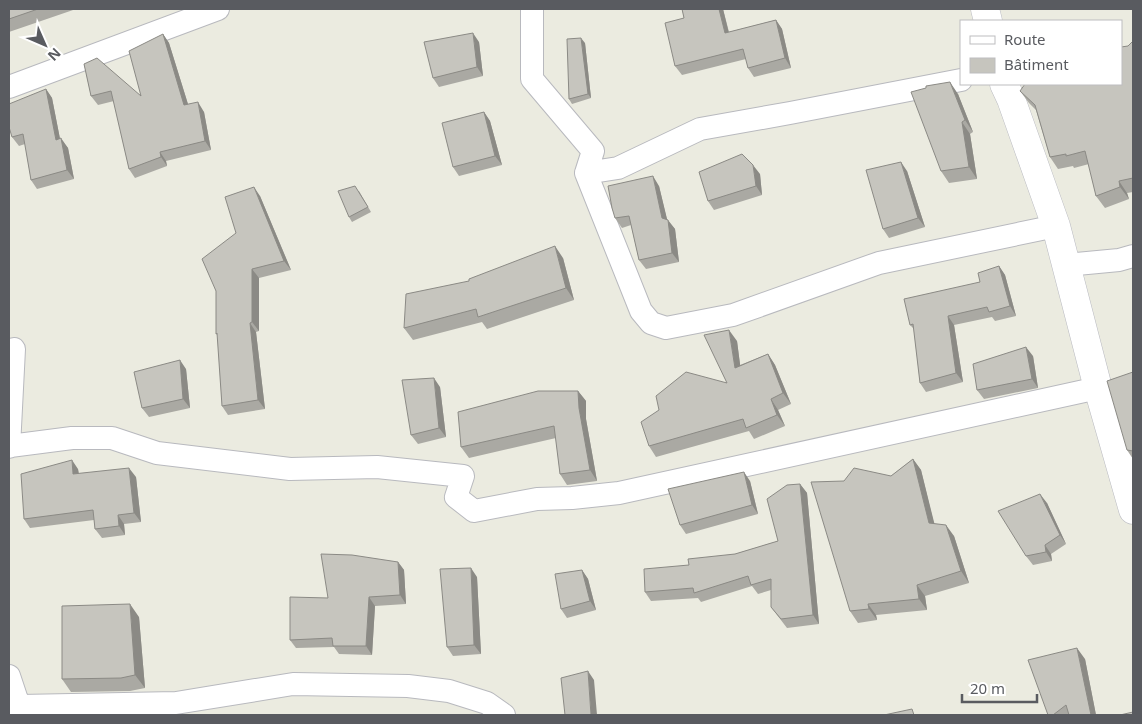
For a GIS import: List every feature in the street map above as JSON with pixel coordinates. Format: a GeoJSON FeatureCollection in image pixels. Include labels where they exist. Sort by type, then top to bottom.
{"type":"FeatureCollection","features":[{"type":"Feature","properties":{"kind":"main road"},"geometry":{"type":"LineString","coordinates":[[1004,85],[1056,226],[1098,388],[1131,497]]}},
{"type":"Feature","properties":{"kind":"street"},"geometry":{"type":"LineString","coordinates":[[9,87],[218,9]]}},
{"type":"Feature","properties":{"kind":"street"},"geometry":{"type":"LineString","coordinates":[[532,9],[532,79],[593,151],[586,173],[642,311],[652,323],[666,328],[734,315],[879,263],[1056,226]]}},
{"type":"Feature","properties":{"kind":"street"},"geometry":{"type":"LineString","coordinates":[[586,173],[618,168],[700,129],[960,80]]}},
{"type":"Feature","properties":{"kind":"street"},"geometry":{"type":"LineString","coordinates":[[1066,265],[1119,260],[1133,256]]}},
{"type":"Feature","properties":{"kind":"street"},"geometry":{"type":"LineString","coordinates":[[9,353],[14,349],[9,446],[72,438],[112,438],[157,453],[290,469],[377,467],[463,476],[456,497],[474,511],[537,498],[572,498],[619,493],[1098,388]]}},
{"type":"Feature","properties":{"kind":"street"},"geometry":{"type":"LineString","coordinates":[[9,676],[21,711],[176,703],[302,684],[408,686],[449,691],[486,703],[504,715]]}},
{"type":"Feature","properties":{"kind":"building"},"geometry":{"type":"Polygon","coordinates":[[[9,9],[38,9],[9,19],[9,9]]]}},
{"type":"Feature","properties":{"kind":"building"},"geometry":{"type":"Polygon","coordinates":[[[682,9],[719,9],[725,33],[776,20],[785,58],[748,68],[743,49],[675,66],[665,23],[684,18],[682,9]]]}},
{"type":"Feature","properties":{"kind":"building"},"geometry":{"type":"Polygon","coordinates":[[[473,33],[477,67],[433,78],[424,42],[473,33]]]}},
{"type":"Feature","properties":{"kind":"building"},"geometry":{"type":"Polygon","coordinates":[[[163,34],[184,105],[198,102],[205,141],[160,152],[161,157],[129,169],[111,91],[91,96],[84,64],[97,58],[141,96],[129,51],[163,34]]]}},
{"type":"Feature","properties":{"kind":"building"},"geometry":{"type":"Polygon","coordinates":[[[581,38],[588,94],[569,99],[567,39],[581,38]]]}},
{"type":"Feature","properties":{"kind":"building"},"geometry":{"type":"Polygon","coordinates":[[[1133,41],[1133,178],[1119,181],[1120,187],[1096,196],[1085,151],[1066,156],[1066,154],[1050,157],[1035,105],[1020,91],[1024,85],[1122,85],[1122,47],[1128,46],[1133,41]]]}},
{"type":"Feature","properties":{"kind":"building"},"geometry":{"type":"Polygon","coordinates":[[[950,82],[965,120],[962,122],[969,167],[941,171],[911,92],[926,88],[926,86],[950,82]]]}},
{"type":"Feature","properties":{"kind":"building"},"geometry":{"type":"Polygon","coordinates":[[[46,89],[56,140],[61,138],[67,170],[31,180],[23,134],[12,137],[9,127],[9,104],[46,89]]]}},
{"type":"Feature","properties":{"kind":"building"},"geometry":{"type":"Polygon","coordinates":[[[484,112],[495,156],[453,167],[442,123],[484,112]]]}},
{"type":"Feature","properties":{"kind":"building"},"geometry":{"type":"Polygon","coordinates":[[[742,154],[753,165],[756,186],[708,201],[699,172],[742,154]]]}},
{"type":"Feature","properties":{"kind":"building"},"geometry":{"type":"Polygon","coordinates":[[[901,162],[918,218],[883,229],[866,170],[901,162]]]}},
{"type":"Feature","properties":{"kind":"building"},"geometry":{"type":"Polygon","coordinates":[[[653,176],[662,218],[668,220],[672,253],[639,260],[629,216],[615,218],[608,186],[653,176]]]}},
{"type":"Feature","properties":{"kind":"building"},"geometry":{"type":"Polygon","coordinates":[[[355,186],[368,207],[349,217],[338,191],[355,186]]]}},
{"type":"Feature","properties":{"kind":"building"},"geometry":{"type":"Polygon","coordinates":[[[254,187],[284,261],[252,269],[252,322],[250,323],[258,400],[222,406],[216,334],[216,291],[202,259],[236,233],[225,197],[254,187]]]}},
{"type":"Feature","properties":{"kind":"building"},"geometry":{"type":"Polygon","coordinates":[[[555,246],[566,288],[478,317],[476,309],[404,328],[406,294],[469,281],[469,279],[555,246]]]}},
{"type":"Feature","properties":{"kind":"building"},"geometry":{"type":"Polygon","coordinates":[[[999,266],[1010,306],[989,312],[987,307],[948,316],[956,373],[920,383],[913,324],[910,325],[904,299],[980,282],[978,273],[999,266]]]}},
{"type":"Feature","properties":{"kind":"building"},"geometry":{"type":"Polygon","coordinates":[[[729,330],[735,368],[768,354],[783,393],[771,399],[777,415],[746,428],[743,419],[649,446],[641,422],[659,410],[656,396],[686,372],[727,383],[704,335],[729,330]]]}},
{"type":"Feature","properties":{"kind":"building"},"geometry":{"type":"Polygon","coordinates":[[[1026,347],[1032,379],[977,390],[973,364],[1026,347]]]}},
{"type":"Feature","properties":{"kind":"building"},"geometry":{"type":"Polygon","coordinates":[[[180,360],[183,399],[142,408],[134,372],[180,360]]]}},
{"type":"Feature","properties":{"kind":"building"},"geometry":{"type":"Polygon","coordinates":[[[1133,372],[1133,451],[1127,450],[1107,381],[1133,372]]]}},
{"type":"Feature","properties":{"kind":"building"},"geometry":{"type":"Polygon","coordinates":[[[434,378],[439,428],[411,435],[402,380],[434,378]]]}},
{"type":"Feature","properties":{"kind":"building"},"geometry":{"type":"Polygon","coordinates":[[[538,391],[578,391],[579,408],[590,470],[560,474],[554,426],[461,447],[458,412],[538,391]]]}},
{"type":"Feature","properties":{"kind":"building"},"geometry":{"type":"Polygon","coordinates":[[[913,459],[929,523],[946,525],[961,571],[917,585],[919,599],[868,604],[869,609],[850,611],[811,482],[844,481],[854,468],[891,476],[913,459]]]}},
{"type":"Feature","properties":{"kind":"building"},"geometry":{"type":"Polygon","coordinates":[[[72,460],[73,474],[129,468],[134,513],[118,515],[119,526],[95,529],[93,510],[24,519],[21,474],[72,460]]]}},
{"type":"Feature","properties":{"kind":"building"},"geometry":{"type":"Polygon","coordinates":[[[744,472],[752,505],[680,525],[668,489],[744,472]]]}},
{"type":"Feature","properties":{"kind":"building"},"geometry":{"type":"Polygon","coordinates":[[[800,484],[813,615],[781,619],[771,607],[771,579],[751,585],[748,576],[694,593],[693,588],[645,592],[644,569],[689,565],[688,559],[735,554],[778,541],[767,499],[787,485],[800,484]]]}},
{"type":"Feature","properties":{"kind":"building"},"geometry":{"type":"Polygon","coordinates":[[[1040,494],[1060,535],[1045,545],[1046,552],[1026,556],[998,511],[1040,494]]]}},
{"type":"Feature","properties":{"kind":"building"},"geometry":{"type":"Polygon","coordinates":[[[321,554],[352,555],[398,562],[400,595],[369,597],[366,646],[333,646],[332,638],[290,640],[290,597],[328,598],[321,554]]]}},
{"type":"Feature","properties":{"kind":"building"},"geometry":{"type":"Polygon","coordinates":[[[471,568],[474,645],[447,647],[440,569],[471,568]]]}},
{"type":"Feature","properties":{"kind":"building"},"geometry":{"type":"Polygon","coordinates":[[[582,570],[590,601],[561,609],[555,574],[582,570]]]}},
{"type":"Feature","properties":{"kind":"building"},"geometry":{"type":"Polygon","coordinates":[[[130,604],[135,675],[121,678],[62,679],[62,606],[130,604]]]}},
{"type":"Feature","properties":{"kind":"building"},"geometry":{"type":"Polygon","coordinates":[[[1077,648],[1091,715],[1069,715],[1066,705],[1053,715],[1048,715],[1028,660],[1077,648]]]}},
{"type":"Feature","properties":{"kind":"building"},"geometry":{"type":"Polygon","coordinates":[[[588,671],[591,715],[565,715],[561,678],[588,671]]]}},
{"type":"Feature","properties":{"kind":"building"},"geometry":{"type":"Polygon","coordinates":[[[912,709],[914,715],[884,715],[912,709]]]}},
{"type":"Feature","properties":{"kind":"building"},"geometry":{"type":"Polygon","coordinates":[[[1133,712],[1133,715],[1120,715],[1133,712]]]}}]}
